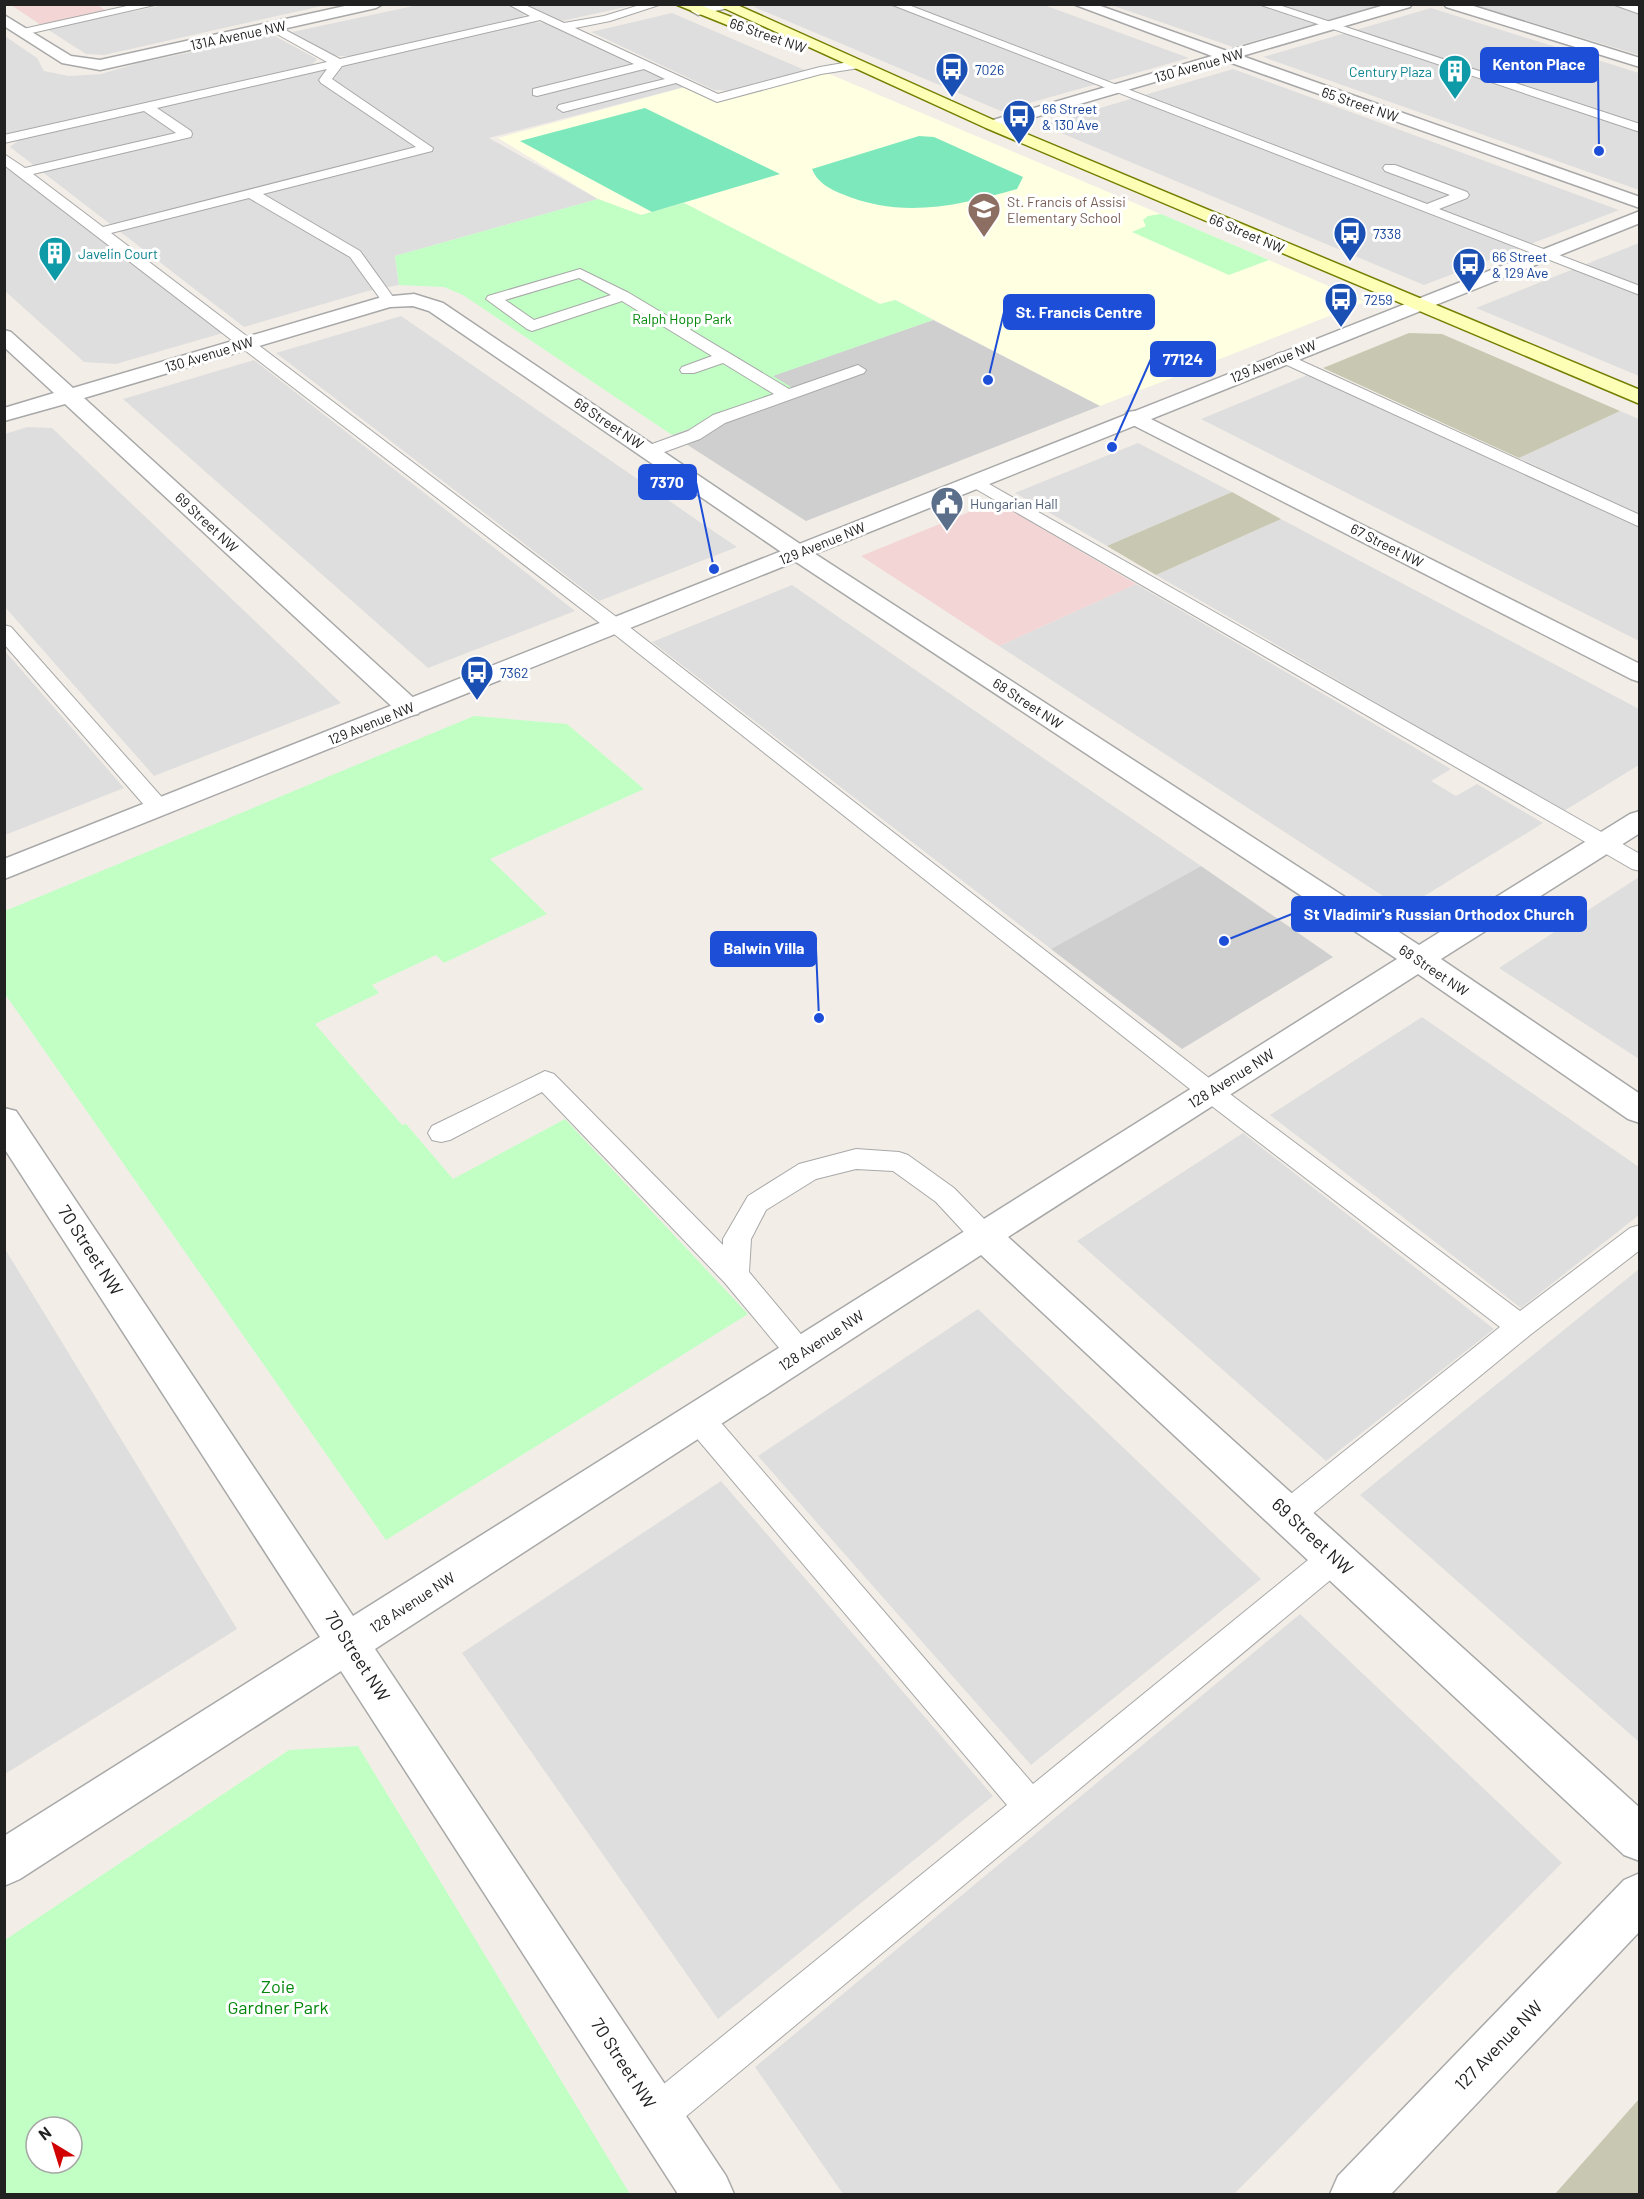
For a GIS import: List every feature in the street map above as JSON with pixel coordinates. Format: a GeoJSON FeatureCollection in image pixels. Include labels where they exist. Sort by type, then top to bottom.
{"type":"FeatureCollection","features":[{"type":"Feature","properties":{"kind":"main road","name":"66 Street NW"},"geometry":{"type":"LineString","coordinates":[[682,4],[855,65]]}},
{"type":"Feature","properties":{"kind":"main road","name":"66 Street NW"},"geometry":{"type":"LineString","coordinates":[[724,5],[992,125],[1640,398]]}},
{"type":"Feature","properties":{"kind":"street","name":"131A Avenue NW"},"geometry":{"type":"LineString","coordinates":[[23,32],[67,60],[100,65],[376,4]]}},
{"type":"Feature","properties":{"kind":"street","name":"65 Street NW"},"geometry":{"type":"LineString","coordinates":[[1080,4],[1640,203]]}},
{"type":"Feature","properties":{"kind":"street","name":"130 Avenue NW"},"geometry":{"type":"LineString","coordinates":[[992,125],[1405,4]]}},
{"type":"Feature","properties":{"kind":"street"},"geometry":{"type":"LineString","coordinates":[[1451,4],[1640,63]]}},
{"type":"Feature","properties":{"kind":"street"},"geometry":{"type":"LineString","coordinates":[[699,11],[724,5]]}},
{"type":"Feature","properties":{"kind":"street"},"geometry":{"type":"LineString","coordinates":[[4,19],[23,32]]}},
{"type":"Feature","properties":{"kind":"street","name":"129 Avenue NW"},"geometry":{"type":"LineString","coordinates":[[4,870],[1282,357],[1640,216]]}},
{"type":"Feature","properties":{"kind":"street","name":"130 Avenue NW"},"geometry":{"type":"LineString","coordinates":[[4,415],[389,301],[414,300]]}},
{"type":"Feature","properties":{"kind":"street","name":"68 Street NW"},"geometry":{"type":"LineString","coordinates":[[414,300],[436,307],[798,553],[1420,960],[1640,1111]]}},
{"type":"Feature","properties":{"kind":"street","name":"69 Street NW"},"geometry":{"type":"LineString","coordinates":[[4,336],[409,708]]}},
{"type":"Feature","properties":{"kind":"street","name":"67 Street NW"},"geometry":{"type":"LineString","coordinates":[[1135,417],[1640,674]]}},
{"type":"Feature","properties":{"kind":"street","name":"128 Avenue NW"},"geometry":{"type":"LineString","coordinates":[[4,1863],[1209,1091],[1640,820]]}},
{"type":"Feature","properties":{"kind":"street","name":"70 Street NW"},"geometry":{"type":"LineString","coordinates":[[4,1120],[349,1643],[708,2194]]}},
{"type":"Feature","properties":{"kind":"street","name":"69 Street NW"},"geometry":{"type":"LineString","coordinates":[[984,1236],[1640,1839]]}},
{"type":"Feature","properties":{"kind":"street","name":"127 Avenue NW"},"geometry":{"type":"LineString","coordinates":[[1369,2190],[1640,1896]]}},
{"type":"Feature","properties":{"kind":"lane"},"geometry":{"type":"LineString","coordinates":[[23,32],[154,4]]}},
{"type":"Feature","properties":{"kind":"lane"},"geometry":{"type":"LineString","coordinates":[[513,4],[717,98],[820,71],[855,65]]}},
{"type":"Feature","properties":{"kind":"lane"},"geometry":{"type":"LineString","coordinates":[[562,27],[606,19],[657,4]]}},
{"type":"Feature","properties":{"kind":"lane"},"geometry":{"type":"LineString","coordinates":[[895,4],[1640,291]]}},
{"type":"Feature","properties":{"kind":"lane"},"geometry":{"type":"LineString","coordinates":[[1263,4],[1640,128]]}},
{"type":"Feature","properties":{"kind":"lane"},"geometry":{"type":"LineString","coordinates":[[1617,4],[1640,11]]}},
{"type":"Feature","properties":{"kind":"lane"},"geometry":{"type":"LineString","coordinates":[[4,139],[540,17]]}},
{"type":"Feature","properties":{"kind":"lane"},"geometry":{"type":"LineString","coordinates":[[272,27],[338,63]]}},
{"type":"Feature","properties":{"kind":"lane"},"geometry":{"type":"LineString","coordinates":[[99,232],[427,148],[325,80],[338,63]]}},
{"type":"Feature","properties":{"kind":"lane"},"geometry":{"type":"LineString","coordinates":[[537,92],[645,65]]}},
{"type":"Feature","properties":{"kind":"lane"},"geometry":{"type":"LineString","coordinates":[[563,108],[675,80]]}},
{"type":"Feature","properties":{"kind":"lane"},"geometry":{"type":"LineString","coordinates":[[23,172],[186,134],[147,107]]}},
{"type":"Feature","properties":{"kind":"lane"},"geometry":{"type":"LineString","coordinates":[[141,123],[163,118]]}},
{"type":"Feature","properties":{"kind":"lane"},"geometry":{"type":"LineString","coordinates":[[8,155],[23,172],[99,232],[616,626],[1209,1091],[1520,1327]]}},
{"type":"Feature","properties":{"kind":"lane"},"geometry":{"type":"LineString","coordinates":[[1390,168],[1462,195],[1427,209]]}},
{"type":"Feature","properties":{"kind":"lane"},"geometry":{"type":"LineString","coordinates":[[251,193],[355,254],[389,301]]}},
{"type":"Feature","properties":{"kind":"lane"},"geometry":{"type":"LineString","coordinates":[[624,296],[532,326],[493,299],[580,273],[624,296],[788,395]]}},
{"type":"Feature","properties":{"kind":"lane"},"geometry":{"type":"LineString","coordinates":[[688,370],[726,357]]}},
{"type":"Feature","properties":{"kind":"lane"},"geometry":{"type":"LineString","coordinates":[[1282,357],[1640,522]]}},
{"type":"Feature","properties":{"kind":"lane"},"geometry":{"type":"LineString","coordinates":[[650,451],[694,435],[719,419],[858,370]]}},
{"type":"Feature","properties":{"kind":"lane"},"geometry":{"type":"LineString","coordinates":[[975,481],[1640,864]]}},
{"type":"Feature","properties":{"kind":"lane"},"geometry":{"type":"LineString","coordinates":[[4,631],[159,808]]}},
{"type":"Feature","properties":{"kind":"lane"},"geometry":{"type":"LineString","coordinates":[[441,1133],[545,1080],[735,1275],[800,1353]]}},
{"type":"Feature","properties":{"kind":"lane"},"geometry":{"type":"LineString","coordinates":[[735,1275],[737,1239],[757,1203],[808,1171],[856,1159],[899,1162],[945,1195],[984,1236]]}},
{"type":"Feature","properties":{"kind":"lane"},"geometry":{"type":"LineString","coordinates":[[1289,1514],[1520,1327],[1640,1235]]}},
{"type":"Feature","properties":{"kind":"lane"},"geometry":{"type":"LineString","coordinates":[[699,1419],[1030,1806]]}},
{"type":"Feature","properties":{"kind":"lane"},"geometry":{"type":"LineString","coordinates":[[658,2115],[1030,1806],[1335,1557]]}},
{"type":"Feature","properties":{"kind":"shaded area"},"geometry":{"type":"Polygon","coordinates":[[[765,4],[1044,5],[1189,58],[1001,111],[754,7],[765,4]]]}},
{"type":"Feature","properties":{"kind":"shaded area"},"geometry":{"type":"Polygon","coordinates":[[[11,5],[97,5],[107,11],[41,25],[11,5]]]}},
{"type":"Feature","properties":{"kind":"shaded area"},"geometry":{"type":"Polygon","coordinates":[[[164,5],[326,5],[104,55],[86,54],[47,29],[164,5]]]}},
{"type":"Feature","properties":{"kind":"shaded area"},"geometry":{"type":"Polygon","coordinates":[[[418,5],[509,5],[526,12],[522,18],[353,56],[335,56],[292,32],[418,5]]]}},
{"type":"Feature","properties":{"kind":"shaded area"},"geometry":{"type":"Polygon","coordinates":[[[527,5],[634,5],[562,21],[527,5]]]}},
{"type":"Feature","properties":{"kind":"shaded area"},"geometry":{"type":"Polygon","coordinates":[[[1111,5],[1380,5],[1233,47],[1111,5]]]}},
{"type":"Feature","properties":{"kind":"shaded area"},"geometry":{"type":"Polygon","coordinates":[[[1475,5],[1639,5],[1639,55],[1475,5]]]}},
{"type":"Feature","properties":{"kind":"shaded area"},"geometry":{"type":"Polygon","coordinates":[[[1431,8],[1639,73],[1639,190],[1263,57],[1431,8]]]}},
{"type":"Feature","properties":{"kind":"shaded area"},"geometry":{"type":"Polygon","coordinates":[[[672,13],[807,71],[733,91],[714,90],[591,32],[672,13]]]}},
{"type":"Feature","properties":{"kind":"shaded area"},"geometry":{"type":"Polygon","coordinates":[[[531,22],[548,23],[685,87],[489,138],[598,199],[395,256],[399,285],[368,291],[244,327],[10,147],[19,140],[531,22]]]}},
{"type":"Feature","properties":{"kind":"shaded area"},"geometry":{"type":"Polygon","coordinates":[[[273,35],[317,59],[311,66],[5,134],[5,36],[37,58],[44,71],[69,76],[101,74],[139,63],[273,35]]]}},
{"type":"Feature","properties":{"kind":"shaded area"},"geometry":{"type":"Polygon","coordinates":[[[1233,69],[1619,210],[1424,285],[1042,125],[1233,69]]]}},
{"type":"Feature","properties":{"kind":"shaded area","name":"St. Francis of Assisi Elementary School"},"geometry":{"type":"Polygon","coordinates":[[[827,73],[1365,302],[1100,406],[896,300],[880,304],[684,203],[641,215],[598,199],[498,138],[685,87],[717,102],[827,73]]]}},
{"type":"Feature","properties":{"kind":"shaded area"},"geometry":{"type":"Polygon","coordinates":[[[4,162],[223,333],[116,364],[84,362],[5,291],[4,162]]]}},
{"type":"Feature","properties":{"kind":"shaded area"},"geometry":{"type":"Polygon","coordinates":[[[1639,243],[1639,376],[1476,308],[1639,243]]]}},
{"type":"Feature","properties":{"kind":"shaded area"},"geometry":{"type":"Polygon","coordinates":[[[401,316],[737,547],[599,601],[276,353],[401,316]]]}},
{"type":"Feature","properties":{"kind":"shaded area"},"geometry":{"type":"Polygon","coordinates":[[[933,320],[1100,406],[806,521],[672,435],[795,390],[772,376],[933,320]]]}},
{"type":"Feature","properties":{"kind":"shaded area"},"geometry":{"type":"Polygon","coordinates":[[[1409,333],[1442,334],[1620,411],[1519,458],[1323,368],[1409,333]]]}},
{"type":"Feature","properties":{"kind":"shaded area"},"geometry":{"type":"Polygon","coordinates":[[[254,360],[575,611],[428,668],[123,399],[254,360]]]}},
{"type":"Feature","properties":{"kind":"shaded area"},"geometry":{"type":"Polygon","coordinates":[[[1310,374],[1639,528],[1639,641],[1201,419],[1310,374]]]}},
{"type":"Feature","properties":{"kind":"shaded area"},"geometry":{"type":"Polygon","coordinates":[[[1620,411],[1639,419],[1639,514],[1519,458],[1620,411]]]}},
{"type":"Feature","properties":{"kind":"shaded area"},"geometry":{"type":"Polygon","coordinates":[[[27,427],[52,428],[341,703],[154,776],[5,607],[5,434],[27,427]]]}},
{"type":"Feature","properties":{"kind":"shaded area"},"geometry":{"type":"Polygon","coordinates":[[[1138,443],[1232,492],[1107,546],[1015,493],[1138,443]]]}},
{"type":"Feature","properties":{"kind":"shaded area"},"geometry":{"type":"Polygon","coordinates":[[[1232,492],[1281,519],[1156,575],[1107,546],[1232,492]]]}},
{"type":"Feature","properties":{"kind":"shaded area"},"geometry":{"type":"Polygon","coordinates":[[[996,501],[1136,584],[999,646],[861,556],[996,501]]]}},
{"type":"Feature","properties":{"kind":"shaded area"},"geometry":{"type":"Polygon","coordinates":[[[1281,519],[1639,709],[1639,765],[1564,811],[1156,575],[1281,519]]]}},
{"type":"Feature","properties":{"kind":"shaded area"},"geometry":{"type":"Polygon","coordinates":[[[1136,584],[1451,769],[1431,781],[1456,796],[1477,784],[1543,823],[1403,909],[999,646],[1136,584]]]}},
{"type":"Feature","properties":{"kind":"shaded area"},"geometry":{"type":"Polygon","coordinates":[[[792,585],[1201,866],[1051,949],[652,642],[792,585]]]}},
{"type":"Feature","properties":{"kind":"shaded area"},"geometry":{"type":"Polygon","coordinates":[[[4,650],[124,788],[5,835],[4,835],[4,650]]]}},
{"type":"Feature","properties":{"kind":"shaded area"},"geometry":{"type":"Polygon","coordinates":[[[1201,866],[1333,957],[1182,1049],[1051,949],[1201,866]]]}},
{"type":"Feature","properties":{"kind":"shaded area"},"geometry":{"type":"Polygon","coordinates":[[[1639,877],[1639,1059],[1499,968],[1639,877]]]}},
{"type":"Feature","properties":{"kind":"shaded area"},"geometry":{"type":"Polygon","coordinates":[[[1422,1017],[1639,1167],[1639,1215],[1521,1308],[1270,1115],[1422,1017]]]}},
{"type":"Feature","properties":{"kind":"shaded area"},"geometry":{"type":"Polygon","coordinates":[[[1243,1133],[1494,1329],[1326,1461],[1077,1241],[1243,1133]]]}},
{"type":"Feature","properties":{"kind":"shaded area"},"geometry":{"type":"Polygon","coordinates":[[[5,1249],[237,1629],[4,1774],[5,1249]]]}},
{"type":"Feature","properties":{"kind":"shaded area"},"geometry":{"type":"Polygon","coordinates":[[[1639,1269],[1639,1742],[1360,1495],[1639,1269]]]}},
{"type":"Feature","properties":{"kind":"shaded area"},"geometry":{"type":"Polygon","coordinates":[[[978,1309],[1261,1579],[1031,1765],[758,1456],[978,1309]]]}},
{"type":"Feature","properties":{"kind":"shaded area"},"geometry":{"type":"Polygon","coordinates":[[[721,1481],[993,1796],[718,2019],[462,1653],[721,1481]]]}},
{"type":"Feature","properties":{"kind":"shaded area"},"geometry":{"type":"Polygon","coordinates":[[[1300,1614],[1562,1863],[1234,2194],[843,2194],[755,2067],[1300,1614]]]}},
{"type":"Feature","properties":{"kind":"shaded area"},"geometry":{"type":"Polygon","coordinates":[[[1639,2099],[1639,2194],[1555,2194],[1639,2099]]]}},
{"type":"Feature","properties":{"kind":"green space"},"geometry":{"type":"Polygon","coordinates":[[[645,108],[780,174],[652,212],[520,141],[645,108]]]}},
{"type":"Feature","properties":{"kind":"green space"},"geometry":{"type":"Polygon","coordinates":[[[919,136],[934,137],[1023,177],[1017,189],[995,195],[951,205],[908,208],[864,202],[842,194],[824,184],[812,169],[919,136]]]}},
{"type":"Feature","properties":{"kind":"green space","name":"Ralph Hopp Park"},"geometry":{"type":"Polygon","coordinates":[[[598,199],[641,215],[684,203],[880,304],[895,300],[933,320],[773,376],[796,390],[672,435],[463,295],[444,287],[399,285],[395,256],[598,199]]]}},
{"type":"Feature","properties":{"kind":"green space"},"geometry":{"type":"Polygon","coordinates":[[[1161,214],[1269,260],[1229,275],[1132,232],[1146,226],[1143,220],[1148,216],[1161,214]]]}},
{"type":"Feature","properties":{"kind":"green space"},"geometry":{"type":"Polygon","coordinates":[[[474,716],[567,724],[644,789],[490,859],[547,914],[444,963],[436,955],[372,985],[379,993],[315,1024],[402,1125],[406,1124],[453,1179],[565,1119],[748,1314],[386,1540],[5,994],[5,911],[474,716]]]}},
{"type":"Feature","properties":{"kind":"green space","name":"Zoie Gardner Park"},"geometry":{"type":"Polygon","coordinates":[[[358,1746],[630,2194],[5,2194],[5,1940],[289,1750],[358,1746]]]}},
{"type":"Feature","properties":{"kind":"place","name":"7026"},"geometry":{"type":"Point","coordinates":[952,98]}},
{"type":"Feature","properties":{"kind":"place","name":"Century Plaza"},"geometry":{"type":"Point","coordinates":[1455,100]}},
{"type":"Feature","properties":{"kind":"place","name":"66 Street & 130 Ave"},"geometry":{"type":"Point","coordinates":[1019,145]}},
{"type":"Feature","properties":{"kind":"place","name":"Kenton Place"},"geometry":{"type":"Point","coordinates":[1599,151]}},
{"type":"Feature","properties":{"kind":"place","name":"St. Francis of Assisi Elementary School"},"geometry":{"type":"Point","coordinates":[984,238]}},
{"type":"Feature","properties":{"kind":"place","name":"7338"},"geometry":{"type":"Point","coordinates":[1350,262]}},
{"type":"Feature","properties":{"kind":"place","name":"Javelin Court"},"geometry":{"type":"Point","coordinates":[55,282]}},
{"type":"Feature","properties":{"kind":"place","name":"66 Street & 129 Ave"},"geometry":{"type":"Point","coordinates":[1469,293]}},
{"type":"Feature","properties":{"kind":"place","name":"7259"},"geometry":{"type":"Point","coordinates":[1341,328]}},
{"type":"Feature","properties":{"kind":"place","name":"St. Francis Centre"},"geometry":{"type":"Point","coordinates":[988,380]}},
{"type":"Feature","properties":{"kind":"place","name":"77124"},"geometry":{"type":"Point","coordinates":[1112,447]}},
{"type":"Feature","properties":{"kind":"place","name":"Hungarian Hall"},"geometry":{"type":"Point","coordinates":[947,532]}},
{"type":"Feature","properties":{"kind":"place","name":"7370"},"geometry":{"type":"Point","coordinates":[714,569]}},
{"type":"Feature","properties":{"kind":"place","name":"7362"},"geometry":{"type":"Point","coordinates":[477,701]}},
{"type":"Feature","properties":{"kind":"place","name":"St Vladimir's Russian Orthodox Church"},"geometry":{"type":"Point","coordinates":[1224,941]}},
{"type":"Feature","properties":{"kind":"place","name":"Balwin Villa"},"geometry":{"type":"Point","coordinates":[819,1018]}}]}
